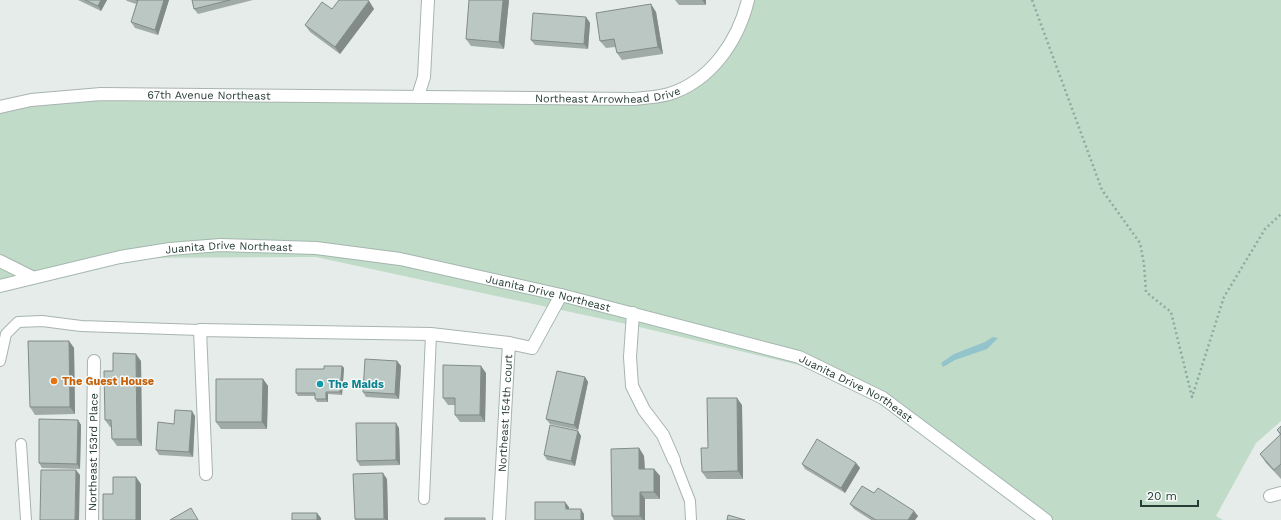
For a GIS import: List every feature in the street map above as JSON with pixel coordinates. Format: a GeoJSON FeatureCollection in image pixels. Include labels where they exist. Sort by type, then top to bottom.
{"type":"FeatureCollection","features":[{"type":"Feature","properties":{"kind":"street"},"geometry":{"type":"LineString","coordinates":[[418,96],[424,77],[428,0]]}},
{"type":"Feature","properties":{"kind":"street","name":"Northeast Arrowhead Drive"},"geometry":{"type":"LineString","coordinates":[[418,96],[632,99],[669,94],[695,81],[726,51],[731,45],[744,15],[748,0]]}},
{"type":"Feature","properties":{"kind":"street","name":"67th Avenue Northeast"},"geometry":{"type":"LineString","coordinates":[[0,107],[31,100],[101,94],[418,96]]}},
{"type":"Feature","properties":{"kind":"street","name":"Juanita Drive Northeast"},"geometry":{"type":"LineString","coordinates":[[0,286],[32,277],[120,257],[170,249],[220,245],[308,248],[400,259],[561,295],[800,357],[883,398],[1046,520]]}},
{"type":"Feature","properties":{"kind":"street"},"geometry":{"type":"LineString","coordinates":[[0,261],[32,277]]}},
{"type":"Feature","properties":{"kind":"street","name":"Northeast 154th court"},"geometry":{"type":"LineString","coordinates":[[499,520],[509,343],[532,348],[561,295]]}},
{"type":"Feature","properties":{"kind":"street"},"geometry":{"type":"LineString","coordinates":[[633,313],[630,357],[632,386],[644,410],[663,435],[674,460]]}},
{"type":"Feature","properties":{"kind":"street"},"geometry":{"type":"LineString","coordinates":[[206,474],[200,330],[431,334],[509,343]]}},
{"type":"Feature","properties":{"kind":"street","name":"Northeast 153rd Place"},"geometry":{"type":"LineString","coordinates":[[92,520],[94,361]]}},
{"type":"Feature","properties":{"kind":"lane"},"geometry":{"type":"LineString","coordinates":[[0,361],[6,334],[18,322],[42,321],[81,326],[200,330]]}},
{"type":"Feature","properties":{"kind":"lane"},"geometry":{"type":"LineString","coordinates":[[424,499],[431,334]]}},
{"type":"Feature","properties":{"kind":"lane"},"geometry":{"type":"LineString","coordinates":[[21,444],[26,520]]}},
{"type":"Feature","properties":{"kind":"lane"},"geometry":{"type":"LineString","coordinates":[[674,460],[690,500],[691,520]]}},
{"type":"Feature","properties":{"kind":"path"},"geometry":{"type":"LineString","coordinates":[[1032,0],[1102,190],[1140,243],[1144,264],[1146,292],[1171,312],[1192,397],[1224,297],[1265,229],[1281,214]]}},
{"type":"Feature","properties":{"kind":"green space"},"geometry":{"type":"Polygon","coordinates":[[[748,0],[1281,0],[1281,421],[1256,443],[1216,516],[1223,520],[1046,520],[883,398],[799,365],[631,325],[316,257],[121,258],[0,287],[0,107],[31,100],[669,94],[717,62],[748,0]]]}},
{"type":"Feature","properties":{"kind":"water"},"geometry":{"type":"Polygon","coordinates":[[[993,337],[998,338],[987,349],[955,360],[943,367],[941,363],[954,354],[985,342],[993,337]]]}},
{"type":"Feature","properties":{"kind":"building"},"geometry":{"type":"Polygon","coordinates":[[[85,0],[101,0],[98,6],[85,0]]]}},
{"type":"Feature","properties":{"kind":"building"},"geometry":{"type":"Polygon","coordinates":[[[138,0],[164,0],[155,30],[131,22],[138,0]]]}},
{"type":"Feature","properties":{"kind":"building"},"geometry":{"type":"Polygon","coordinates":[[[192,0],[230,0],[194,9],[192,0]]]}},
{"type":"Feature","properties":{"kind":"building"},"geometry":{"type":"Polygon","coordinates":[[[339,0],[369,1],[335,47],[305,25],[322,2],[332,9],[339,0]]]}},
{"type":"Feature","properties":{"kind":"building"},"geometry":{"type":"Polygon","coordinates":[[[469,0],[503,0],[499,42],[466,39],[469,0]]]}},
{"type":"Feature","properties":{"kind":"building"},"geometry":{"type":"Polygon","coordinates":[[[651,4],[658,47],[617,53],[614,39],[600,41],[596,13],[651,4]]]}},
{"type":"Feature","properties":{"kind":"building"},"geometry":{"type":"Polygon","coordinates":[[[533,13],[586,17],[584,44],[531,40],[533,13]]]}},
{"type":"Feature","properties":{"kind":"building","name":"The Guest House"},"geometry":{"type":"Polygon","coordinates":[[[28,341],[69,341],[70,407],[30,407],[28,341]]]}},
{"type":"Feature","properties":{"kind":"building"},"geometry":{"type":"Polygon","coordinates":[[[113,353],[136,354],[137,439],[112,439],[111,420],[105,420],[104,371],[113,371],[113,353]]]}},
{"type":"Feature","properties":{"kind":"building"},"geometry":{"type":"Polygon","coordinates":[[[365,359],[397,361],[395,394],[363,392],[365,359]]]}},
{"type":"Feature","properties":{"kind":"building"},"geometry":{"type":"Polygon","coordinates":[[[443,365],[481,366],[480,415],[455,415],[455,398],[443,398],[443,365]]]}},
{"type":"Feature","properties":{"kind":"building","name":"The Maids"},"geometry":{"type":"Polygon","coordinates":[[[324,366],[342,366],[340,392],[326,392],[326,399],[315,399],[315,393],[296,393],[296,369],[324,369],[324,366]]]}},
{"type":"Feature","properties":{"kind":"building"},"geometry":{"type":"Polygon","coordinates":[[[557,371],[585,377],[574,425],[546,419],[557,371]]]}},
{"type":"Feature","properties":{"kind":"building"},"geometry":{"type":"Polygon","coordinates":[[[216,379],[263,379],[262,422],[216,422],[216,379]]]}},
{"type":"Feature","properties":{"kind":"building"},"geometry":{"type":"Polygon","coordinates":[[[707,398],[737,398],[738,471],[702,472],[701,448],[708,448],[707,398]]]}},
{"type":"Feature","properties":{"kind":"building"},"geometry":{"type":"Polygon","coordinates":[[[175,410],[192,411],[189,452],[156,450],[158,422],[174,424],[175,410]]]}},
{"type":"Feature","properties":{"kind":"building"},"geometry":{"type":"Polygon","coordinates":[[[39,419],[78,420],[77,464],[39,463],[39,419]]]}},
{"type":"Feature","properties":{"kind":"building"},"geometry":{"type":"Polygon","coordinates":[[[356,423],[396,423],[396,460],[357,461],[356,423]]]}},
{"type":"Feature","properties":{"kind":"building"},"geometry":{"type":"Polygon","coordinates":[[[550,425],[578,431],[571,461],[544,455],[550,425]]]}},
{"type":"Feature","properties":{"kind":"building"},"geometry":{"type":"Polygon","coordinates":[[[1281,426],[1281,434],[1277,430],[1281,426]]]}},
{"type":"Feature","properties":{"kind":"building"},"geometry":{"type":"Polygon","coordinates":[[[1281,434],[1281,464],[1274,470],[1260,454],[1281,434]]]}},
{"type":"Feature","properties":{"kind":"building"},"geometry":{"type":"Polygon","coordinates":[[[817,439],[856,463],[841,488],[802,464],[817,439]]]}},
{"type":"Feature","properties":{"kind":"building"},"geometry":{"type":"Polygon","coordinates":[[[639,448],[639,469],[654,469],[654,492],[640,492],[640,516],[612,516],[611,449],[639,448]]]}},
{"type":"Feature","properties":{"kind":"building"},"geometry":{"type":"Polygon","coordinates":[[[41,470],[76,470],[75,520],[40,520],[41,470]]]}},
{"type":"Feature","properties":{"kind":"building"},"geometry":{"type":"Polygon","coordinates":[[[383,473],[384,519],[355,519],[353,474],[383,473]]]}},
{"type":"Feature","properties":{"kind":"building"},"geometry":{"type":"Polygon","coordinates":[[[113,477],[136,477],[136,520],[103,520],[103,494],[113,494],[113,477]]]}},
{"type":"Feature","properties":{"kind":"building"},"geometry":{"type":"Polygon","coordinates":[[[862,486],[874,493],[878,488],[914,511],[908,520],[876,520],[850,504],[862,486]]]}},
{"type":"Feature","properties":{"kind":"building"},"geometry":{"type":"Polygon","coordinates":[[[535,502],[565,502],[566,509],[581,509],[581,520],[535,520],[535,502]]]}},
{"type":"Feature","properties":{"kind":"building"},"geometry":{"type":"Polygon","coordinates":[[[191,508],[198,520],[170,520],[191,508]]]}},
{"type":"Feature","properties":{"kind":"building"},"geometry":{"type":"Polygon","coordinates":[[[292,513],[317,513],[317,520],[292,520],[292,513]]]}},
{"type":"Feature","properties":{"kind":"building"},"geometry":{"type":"Polygon","coordinates":[[[728,515],[745,520],[727,520],[728,515]]]}},
{"type":"Feature","properties":{"kind":"building"},"geometry":{"type":"Polygon","coordinates":[[[445,518],[485,518],[485,520],[445,520],[445,518]]]}},
{"type":"Feature","properties":{"kind":"place","name":"The Guest House"},"geometry":{"type":"Point","coordinates":[54,381]}},
{"type":"Feature","properties":{"kind":"place","name":"The Maids"},"geometry":{"type":"Point","coordinates":[320,384]}}]}
